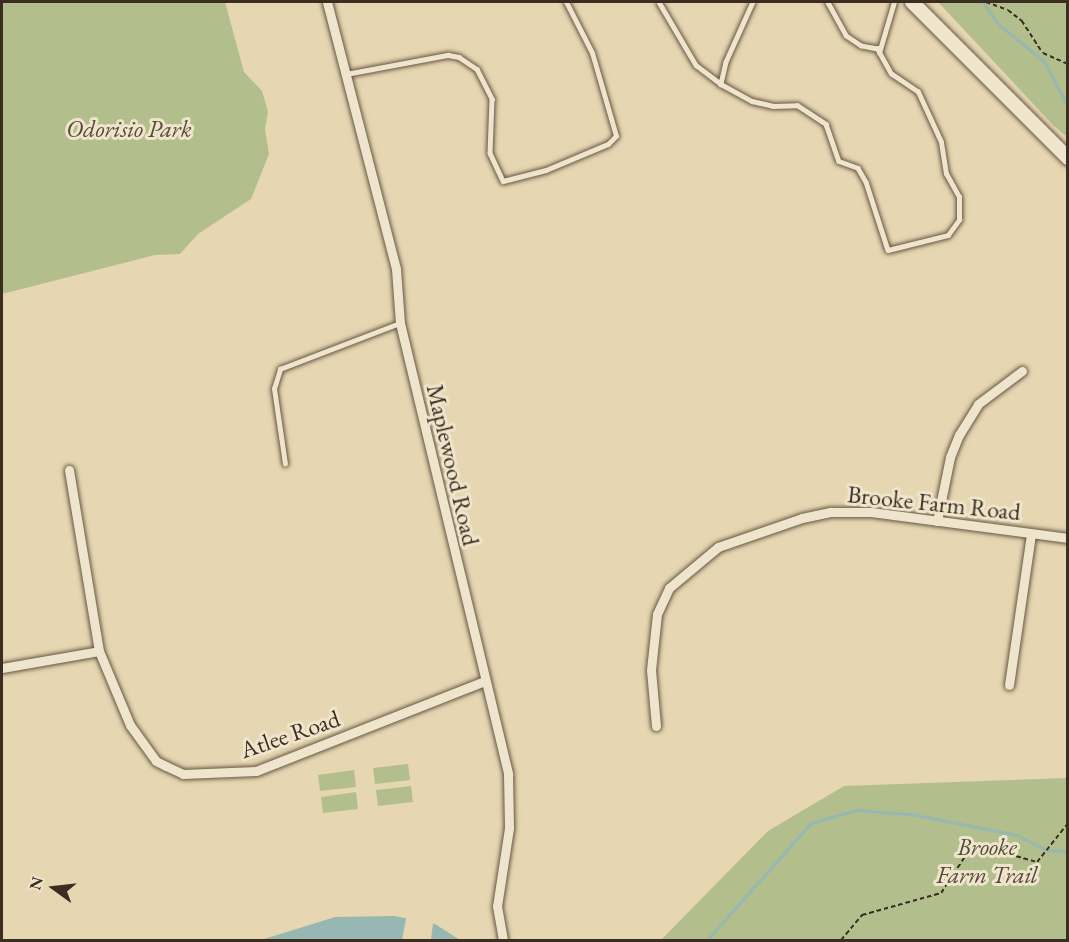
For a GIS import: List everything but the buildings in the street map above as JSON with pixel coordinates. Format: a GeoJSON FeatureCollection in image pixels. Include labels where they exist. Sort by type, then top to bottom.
{"type":"FeatureCollection","features":[{"type":"Feature","properties":{"kind":"main road"},"geometry":{"type":"LineString","coordinates":[[912,2],[1068,158]]}},
{"type":"Feature","properties":{"kind":"street","name":"Maplewood Road"},"geometry":{"type":"LineString","coordinates":[[327,2],[396,269],[400,323],[508,774],[509,828],[497,906],[503,940]]}},
{"type":"Feature","properties":{"kind":"street"},"geometry":{"type":"LineString","coordinates":[[937,521],[950,457],[958,435],[978,404],[1022,371]]}},
{"type":"Feature","properties":{"kind":"street","name":"Atlee Road"},"geometry":{"type":"LineString","coordinates":[[69,470],[99,651],[130,725],[142,744],[156,760],[183,774],[256,771],[484,681]]}},
{"type":"Feature","properties":{"kind":"street","name":"Brooke Farm Road"},"geometry":{"type":"LineString","coordinates":[[656,726],[651,670],[657,614],[669,588],[718,547],[801,518],[831,512],[871,512],[1068,538]]}},
{"type":"Feature","properties":{"kind":"street"},"geometry":{"type":"LineString","coordinates":[[1009,685],[1031,534]]}},
{"type":"Feature","properties":{"kind":"street"},"geometry":{"type":"LineString","coordinates":[[2,668],[99,651]]}},
{"type":"Feature","properties":{"kind":"lane"},"geometry":{"type":"LineString","coordinates":[[344,74],[447,55],[459,57],[477,69],[492,99],[490,153],[503,181],[546,170],[608,144],[616,136],[592,53],[566,2]]}},
{"type":"Feature","properties":{"kind":"lane"},"geometry":{"type":"LineString","coordinates":[[659,2],[696,64],[721,84],[752,101],[773,106],[797,105],[826,124],[839,161],[858,168],[867,182],[880,233],[888,250],[948,234],[959,220],[959,197],[946,174],[941,142],[918,92],[891,74],[877,49],[861,46],[846,36],[826,2]]}},
{"type":"Feature","properties":{"kind":"lane"},"geometry":{"type":"LineString","coordinates":[[721,84],[726,62],[753,2]]}},
{"type":"Feature","properties":{"kind":"lane"},"geometry":{"type":"LineString","coordinates":[[879,54],[894,2]]}},
{"type":"Feature","properties":{"kind":"lane"},"geometry":{"type":"LineString","coordinates":[[285,464],[274,389],[280,369],[400,323]]}},
{"type":"Feature","properties":{"kind":"path"},"geometry":{"type":"LineString","coordinates":[[986,2],[1008,10],[1022,21],[1043,53],[1068,64]]}},
{"type":"Feature","properties":{"kind":"path"},"geometry":{"type":"LineString","coordinates":[[841,940],[862,915],[941,893],[973,844],[1037,862],[1068,823]]}},
{"type":"Feature","properties":{"kind":"green space","name":"Odorisio Park"},"geometry":{"type":"Polygon","coordinates":[[[2,2],[225,2],[244,72],[262,91],[268,112],[265,129],[269,154],[251,199],[198,234],[180,254],[155,255],[2,294],[2,2]]]}},
{"type":"Feature","properties":{"kind":"green space"},"geometry":{"type":"Polygon","coordinates":[[[938,2],[1067,2],[1067,137],[1053,125],[938,2]]]}},
{"type":"Feature","properties":{"kind":"green space"},"geometry":{"type":"Polygon","coordinates":[[[408,764],[410,780],[375,784],[373,768],[408,764]]]}},
{"type":"Feature","properties":{"kind":"green space"},"geometry":{"type":"Polygon","coordinates":[[[354,770],[356,787],[320,791],[318,775],[354,770]]]}},
{"type":"Feature","properties":{"kind":"green space","name":"Brooke Farm Trail"},"geometry":{"type":"Polygon","coordinates":[[[1067,778],[1067,940],[661,940],[768,831],[844,786],[1067,778]]]}},
{"type":"Feature","properties":{"kind":"green space"},"geometry":{"type":"Polygon","coordinates":[[[411,786],[413,802],[378,806],[376,790],[411,786]]]}},
{"type":"Feature","properties":{"kind":"green space"},"geometry":{"type":"Polygon","coordinates":[[[356,792],[358,809],[323,813],[321,797],[356,792]]]}},
{"type":"Feature","properties":{"kind":"water"},"geometry":{"type":"Polygon","coordinates":[[[394,916],[435,924],[460,940],[261,940],[335,917],[394,916]]]}},
{"type":"Feature","properties":{"kind":"pier"},"geometry":{"type":"Polygon","coordinates":[[[411,892],[436,897],[431,940],[402,940],[411,892]]]}},
{"type":"Feature","properties":{"kind":"waterway"},"geometry":{"type":"LineString","coordinates":[[983,2],[998,24],[1044,61],[1068,107]]}},
{"type":"Feature","properties":{"kind":"waterway"},"geometry":{"type":"LineString","coordinates":[[707,940],[811,823],[856,810],[910,814],[1017,835],[1046,850],[1068,851]]}}]}
